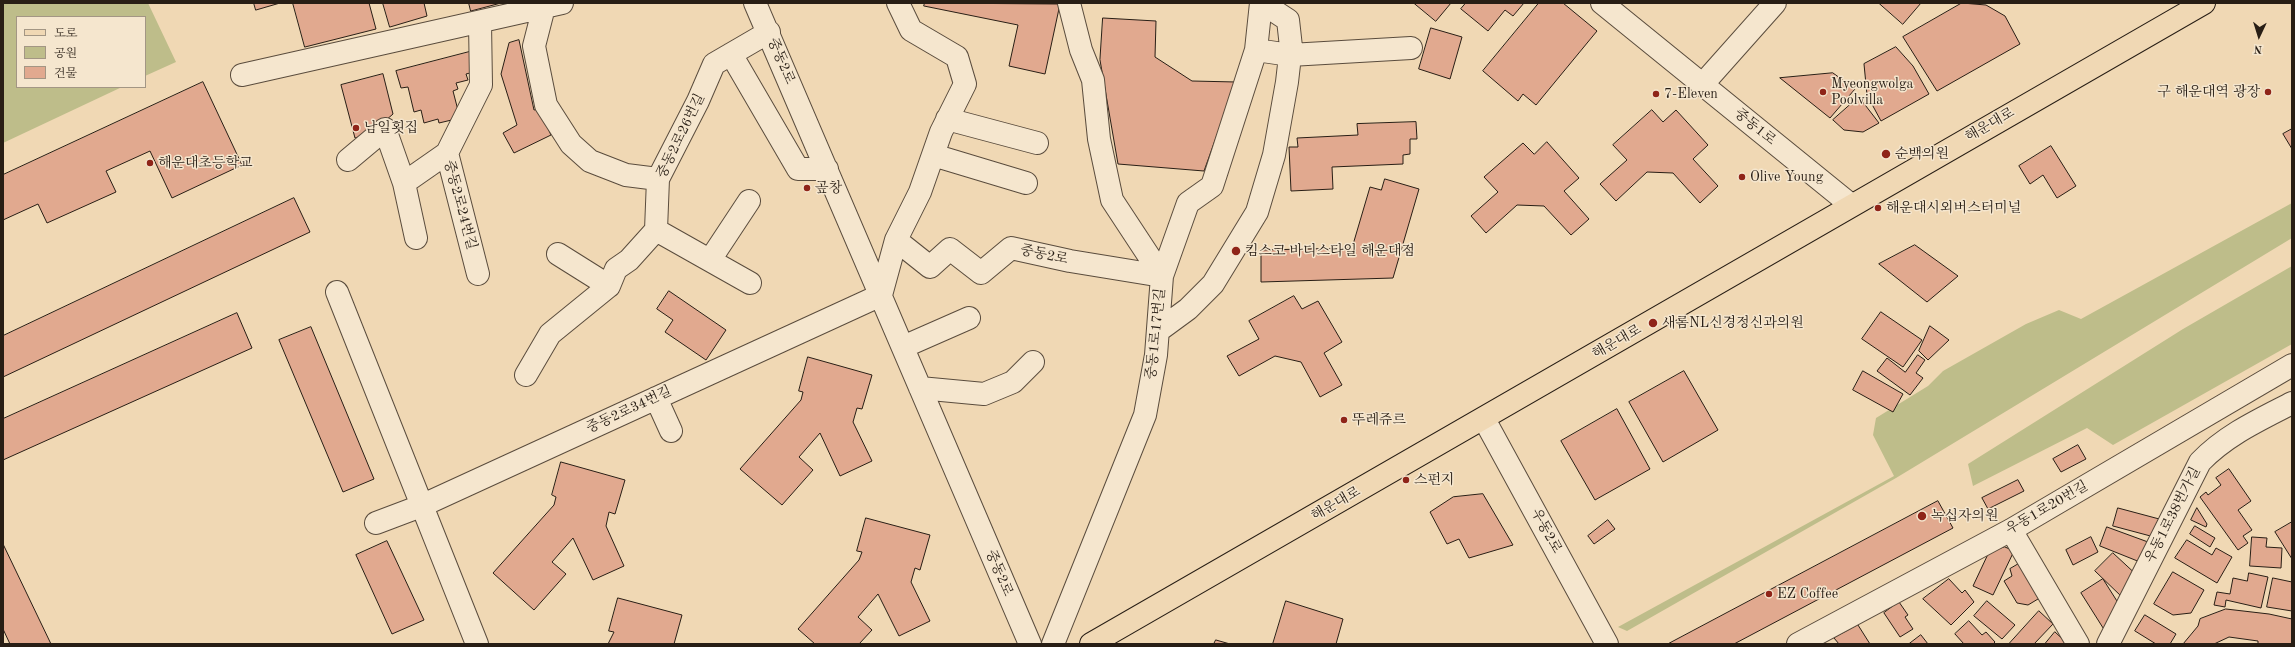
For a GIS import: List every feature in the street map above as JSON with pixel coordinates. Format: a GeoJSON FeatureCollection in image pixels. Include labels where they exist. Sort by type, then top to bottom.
{"type":"FeatureCollection","features":[{"type":"Feature","properties":{"kind":"main road","name":"해운대로"},"geometry":{"type":"LineString","coordinates":[[1091,644],[1484,419],[1851,204],[2204,3]]}},
{"type":"Feature","properties":{"kind":"street","name":"중동2로"},"geometry":{"type":"LineString","coordinates":[[755,3],[769,32],[1030,644]]}},
{"type":"Feature","properties":{"kind":"street"},"geometry":{"type":"LineString","coordinates":[[881,295],[896,240],[920,192],[947,119],[965,84],[958,58],[912,30],[898,3]]}},
{"type":"Feature","properties":{"kind":"street","name":"중동1로17번길"},"geometry":{"type":"LineString","coordinates":[[1053,644],[1145,415],[1156,355],[1162,276],[1112,200],[1099,139],[1092,80],[1081,50],[1070,3]]}},
{"type":"Feature","properties":{"kind":"street"},"geometry":{"type":"LineString","coordinates":[[1158,332],[1188,309],[1213,284],[1257,212],[1274,155],[1290,55],[1288,20],[1261,3],[1256,50],[1212,186],[1188,203],[1162,276]]}},
{"type":"Feature","properties":{"kind":"street","name":"중동1로"},"geometry":{"type":"LineString","coordinates":[[1602,3],[1851,204]]}},
{"type":"Feature","properties":{"kind":"street"},"geometry":{"type":"LineString","coordinates":[[1702,85],[1775,3]]}},
{"type":"Feature","properties":{"kind":"street"},"geometry":{"type":"LineString","coordinates":[[242,75],[480,23],[553,5]]}},
{"type":"Feature","properties":{"kind":"street"},"geometry":{"type":"LineString","coordinates":[[553,5],[534,46],[546,105],[571,144],[590,161],[626,175],[658,179]]}},
{"type":"Feature","properties":{"kind":"street","name":"중동2로24번길"},"geometry":{"type":"LineString","coordinates":[[478,274],[447,153],[481,85],[480,23]]}},
{"type":"Feature","properties":{"kind":"street","name":"중동2로26번길"},"geometry":{"type":"LineString","coordinates":[[656,230],[658,179],[698,101],[714,64],[769,32]]}},
{"type":"Feature","properties":{"kind":"street"},"geometry":{"type":"LineString","coordinates":[[1256,50],[1290,55],[1411,48]]}},
{"type":"Feature","properties":{"kind":"street"},"geometry":{"type":"LineString","coordinates":[[731,54],[798,169],[827,169]]}},
{"type":"Feature","properties":{"kind":"street"},"geometry":{"type":"LineString","coordinates":[[947,119],[1037,143]]}},
{"type":"Feature","properties":{"kind":"street"},"geometry":{"type":"LineString","coordinates":[[348,160],[385,129],[404,183],[416,238]]}},
{"type":"Feature","properties":{"kind":"street"},"geometry":{"type":"LineString","coordinates":[[404,183],[447,153]]}},
{"type":"Feature","properties":{"kind":"street"},"geometry":{"type":"LineString","coordinates":[[933,155],[1026,183]]}},
{"type":"Feature","properties":{"kind":"street"},"geometry":{"type":"LineString","coordinates":[[710,260],[749,201]]}},
{"type":"Feature","properties":{"kind":"street"},"geometry":{"type":"LineString","coordinates":[[526,375],[550,334],[609,286],[616,269],[629,260],[656,230],[750,282]]}},
{"type":"Feature","properties":{"kind":"street","name":"중동2로"},"geometry":{"type":"LineString","coordinates":[[896,240],[930,267],[950,249],[981,273],[1011,248],[1070,261],[1162,276]]}},
{"type":"Feature","properties":{"kind":"street"},"geometry":{"type":"LineString","coordinates":[[558,254],[609,286]]}},
{"type":"Feature","properties":{"kind":"street"},"geometry":{"type":"LineString","coordinates":[[337,292],[421,506],[478,644]]}},
{"type":"Feature","properties":{"kind":"street","name":"중동2로34번길"},"geometry":{"type":"LineString","coordinates":[[376,523],[421,506],[881,295]]}},
{"type":"Feature","properties":{"kind":"street"},"geometry":{"type":"LineString","coordinates":[[903,347],[969,318]]}},
{"type":"Feature","properties":{"kind":"street"},"geometry":{"type":"LineString","coordinates":[[920,388],[984,394],[1013,382],[1033,362]]}},
{"type":"Feature","properties":{"kind":"street","name":"우동1로20번길"},"geometry":{"type":"LineString","coordinates":[[1798,644],[2011,530],[2292,366]]}},
{"type":"Feature","properties":{"kind":"street"},"geometry":{"type":"LineString","coordinates":[[656,398],[671,431]]}},
{"type":"Feature","properties":{"kind":"street","name":"우동1로38번가길"},"geometry":{"type":"LineString","coordinates":[[2108,644],[2200,462],[2215,446],[2234,433],[2292,403]]}},
{"type":"Feature","properties":{"kind":"street","name":"우동2로"},"geometry":{"type":"LineString","coordinates":[[1484,419],[1607,644]]}},
{"type":"Feature","properties":{"kind":"street"},"geometry":{"type":"LineString","coordinates":[[2011,530],[2078,644]]}},
{"type":"Feature","properties":{"kind":"green space"},"geometry":{"type":"Polygon","coordinates":[[[3,3],[148,3],[176,62],[146,76],[146,16],[16,16],[16,88],[120,88],[3,143],[3,3]]]}},
{"type":"Feature","properties":{"kind":"green space"},"geometry":{"type":"Polygon","coordinates":[[[2292,203],[2292,238],[1896,478],[1627,631],[1618,627],[1894,476],[1873,435],[1876,418],[1928,386],[1943,371],[2026,324],[2059,310],[2081,319],[2292,203]]]}},
{"type":"Feature","properties":{"kind":"green space"},"geometry":{"type":"Polygon","coordinates":[[[2292,266],[2292,344],[2113,445],[2087,428],[1973,486],[1968,464],[2183,329],[2292,266]]]}},
{"type":"Feature","properties":{"kind":"building"},"geometry":{"type":"Polygon","coordinates":[[[254,3],[280,3],[256,10],[254,3]]]}},
{"type":"Feature","properties":{"kind":"building"},"geometry":{"type":"Polygon","coordinates":[[[293,3],[369,3],[376,29],[305,47],[293,3]]]}},
{"type":"Feature","properties":{"kind":"building"},"geometry":{"type":"Polygon","coordinates":[[[383,3],[424,3],[427,16],[390,27],[383,3]]]}},
{"type":"Feature","properties":{"kind":"building"},"geometry":{"type":"Polygon","coordinates":[[[469,3],[501,3],[471,11],[469,3]]]}},
{"type":"Feature","properties":{"kind":"building"},"geometry":{"type":"Polygon","coordinates":[[[925,3],[1060,4],[1045,74],[1009,66],[1018,25],[924,6],[925,3]]]}},
{"type":"Feature","properties":{"kind":"building"},"geometry":{"type":"Polygon","coordinates":[[[1414,3],[1451,3],[1436,21],[1414,3]]]}},
{"type":"Feature","properties":{"kind":"building"},"geometry":{"type":"Polygon","coordinates":[[[1466,3],[1524,3],[1513,16],[1505,10],[1488,31],[1461,9],[1466,3]]]}},
{"type":"Feature","properties":{"kind":"building"},"geometry":{"type":"Polygon","coordinates":[[[1539,3],[1563,3],[1597,31],[1536,105],[1523,94],[1518,101],[1483,71],[1539,3]]]}},
{"type":"Feature","properties":{"kind":"building"},"geometry":{"type":"Polygon","coordinates":[[[1879,3],[1921,3],[1903,24],[1879,3]]]}},
{"type":"Feature","properties":{"kind":"building"},"geometry":{"type":"Polygon","coordinates":[[[1962,3],[1986,5],[2005,16],[2020,44],[1937,91],[1903,37],[1962,3]]]}},
{"type":"Feature","properties":{"kind":"building"},"geometry":{"type":"Polygon","coordinates":[[[1103,18],[1156,21],[1155,57],[1192,81],[1236,82],[1204,171],[1118,164],[1100,60],[1103,18]]]}},
{"type":"Feature","properties":{"kind":"building"},"geometry":{"type":"Polygon","coordinates":[[[1431,28],[1462,37],[1450,79],[1419,69],[1431,28]]]}},
{"type":"Feature","properties":{"kind":"building"},"geometry":{"type":"Polygon","coordinates":[[[519,40],[534,110],[539,109],[551,135],[514,153],[503,133],[517,125],[501,74],[509,43],[519,40]]]}},
{"type":"Feature","properties":{"kind":"building"},"geometry":{"type":"Polygon","coordinates":[[[1896,47],[1913,66],[1929,94],[1881,121],[1867,95],[1864,64],[1896,47]]]}},
{"type":"Feature","properties":{"kind":"building"},"geometry":{"type":"Polygon","coordinates":[[[473,51],[478,71],[466,74],[468,80],[456,83],[458,89],[453,91],[460,118],[439,123],[438,119],[424,123],[421,110],[414,112],[408,87],[401,88],[396,71],[473,51]]]}},
{"type":"Feature","properties":{"kind":"building"},"geometry":{"type":"Polygon","coordinates":[[[1833,73],[1855,89],[1830,118],[1780,78],[1833,73]]]}},
{"type":"Feature","properties":{"kind":"building"},"geometry":{"type":"Polygon","coordinates":[[[383,74],[393,114],[370,134],[355,138],[341,85],[383,74]]]}},
{"type":"Feature","properties":{"kind":"building"},"geometry":{"type":"Polygon","coordinates":[[[203,82],[242,165],[172,198],[150,151],[106,171],[116,192],[47,223],[38,204],[3,220],[3,175],[203,82]]]}},
{"type":"Feature","properties":{"kind":"building"},"geometry":{"type":"Polygon","coordinates":[[[1859,97],[1879,123],[1863,132],[1844,130],[1833,120],[1859,97]]]}},
{"type":"Feature","properties":{"kind":"building"},"geometry":{"type":"Polygon","coordinates":[[[1652,110],[1663,122],[1676,110],[1708,145],[1693,159],[1718,186],[1700,203],[1673,173],[1647,172],[1616,201],[1600,184],[1627,160],[1613,145],[1652,110]]]}},
{"type":"Feature","properties":{"kind":"building"},"geometry":{"type":"Polygon","coordinates":[[[1416,122],[1417,139],[1410,139],[1410,154],[1403,155],[1403,164],[1332,167],[1333,189],[1291,191],[1289,147],[1298,147],[1297,138],[1358,135],[1357,124],[1416,122]]]}},
{"type":"Feature","properties":{"kind":"building"},"geometry":{"type":"Polygon","coordinates":[[[2292,129],[2292,149],[2283,134],[2292,129]]]}},
{"type":"Feature","properties":{"kind":"building"},"geometry":{"type":"Polygon","coordinates":[[[1547,142],[1579,178],[1564,191],[1589,219],[1571,235],[1544,206],[1517,205],[1486,233],[1471,216],[1498,192],[1484,177],[1523,143],[1534,154],[1547,142]]]}},
{"type":"Feature","properties":{"kind":"building"},"geometry":{"type":"Polygon","coordinates":[[[2051,146],[2076,186],[2057,198],[2043,175],[2030,184],[2019,166],[2051,146]]]}},
{"type":"Feature","properties":{"kind":"building"},"geometry":{"type":"Polygon","coordinates":[[[1385,179],[1419,189],[1393,278],[1261,282],[1261,250],[1352,248],[1370,187],[1381,190],[1385,179]]]}},
{"type":"Feature","properties":{"kind":"building"},"geometry":{"type":"Polygon","coordinates":[[[294,198],[310,232],[3,377],[3,336],[294,198]]]}},
{"type":"Feature","properties":{"kind":"building"},"geometry":{"type":"Polygon","coordinates":[[[1915,245],[1958,276],[1927,302],[1879,264],[1915,245]]]}},
{"type":"Feature","properties":{"kind":"building"},"geometry":{"type":"Polygon","coordinates":[[[669,291],[726,330],[706,360],[665,332],[673,320],[657,309],[669,291]]]}},
{"type":"Feature","properties":{"kind":"building"},"geometry":{"type":"Polygon","coordinates":[[[1294,296],[1302,309],[1318,301],[1342,342],[1324,353],[1342,385],[1320,397],[1301,362],[1275,356],[1239,376],[1227,356],[1259,339],[1249,321],[1294,296]]]}},
{"type":"Feature","properties":{"kind":"building"},"geometry":{"type":"Polygon","coordinates":[[[1881,312],[1922,340],[1903,367],[1862,339],[1881,312]]]}},
{"type":"Feature","properties":{"kind":"building"},"geometry":{"type":"Polygon","coordinates":[[[237,313],[252,348],[3,460],[3,419],[237,313]]]}},
{"type":"Feature","properties":{"kind":"building"},"geometry":{"type":"Polygon","coordinates":[[[1930,326],[1949,340],[1928,360],[1919,351],[1930,326]]]}},
{"type":"Feature","properties":{"kind":"building"},"geometry":{"type":"Polygon","coordinates":[[[311,327],[374,479],[343,492],[279,340],[311,327]]]}},
{"type":"Feature","properties":{"kind":"building"},"geometry":{"type":"Polygon","coordinates":[[[1918,355],[1925,360],[1916,373],[1923,378],[1910,395],[1877,371],[1887,358],[1905,372],[1918,355]]]}},
{"type":"Feature","properties":{"kind":"building"},"geometry":{"type":"Polygon","coordinates":[[[808,357],[872,375],[862,409],[857,408],[853,422],[872,461],[840,476],[820,433],[799,457],[813,470],[782,505],[740,469],[801,400],[803,392],[799,391],[808,357]]]}},
{"type":"Feature","properties":{"kind":"building"},"geometry":{"type":"Polygon","coordinates":[[[1684,371],[1718,430],[1663,462],[1629,402],[1684,371]]]}},
{"type":"Feature","properties":{"kind":"building"},"geometry":{"type":"Polygon","coordinates":[[[1863,371],[1903,394],[1893,412],[1853,390],[1863,371]]]}},
{"type":"Feature","properties":{"kind":"building"},"geometry":{"type":"Polygon","coordinates":[[[1617,409],[1650,469],[1595,500],[1561,441],[1617,409]]]}},
{"type":"Feature","properties":{"kind":"building"},"geometry":{"type":"Polygon","coordinates":[[[2078,445],[2086,459],[2061,472],[2053,459],[2078,445]]]}},
{"type":"Feature","properties":{"kind":"building"},"geometry":{"type":"Polygon","coordinates":[[[561,462],[625,480],[615,514],[609,512],[606,526],[624,566],[593,580],[573,538],[552,562],[566,574],[534,610],[493,573],[554,505],[556,497],[552,495],[561,462]]]}},
{"type":"Feature","properties":{"kind":"building"},"geometry":{"type":"Polygon","coordinates":[[[2229,469],[2251,501],[2238,510],[2252,530],[2243,536],[2248,543],[2238,550],[2200,497],[2206,492],[2208,495],[2221,485],[2216,478],[2229,469]]]}},
{"type":"Feature","properties":{"kind":"building"},"geometry":{"type":"Polygon","coordinates":[[[2018,480],[2024,491],[1988,509],[1982,498],[2018,480]]]}},
{"type":"Feature","properties":{"kind":"building"},"geometry":{"type":"Polygon","coordinates":[[[1483,494],[1513,545],[1469,558],[1459,539],[1447,544],[1430,512],[1453,497],[1483,494]]]}},
{"type":"Feature","properties":{"kind":"building"},"geometry":{"type":"Polygon","coordinates":[[[1938,501],[1953,528],[1734,644],[1668,644],[1938,501]]]}},
{"type":"Feature","properties":{"kind":"building"},"geometry":{"type":"Polygon","coordinates":[[[2118,508],[2163,520],[2158,538],[2113,526],[2118,508]]]}},
{"type":"Feature","properties":{"kind":"building"},"geometry":{"type":"Polygon","coordinates":[[[2197,508],[2207,524],[2206,527],[2191,520],[2197,508]]]}},
{"type":"Feature","properties":{"kind":"building"},"geometry":{"type":"Polygon","coordinates":[[[866,518],[930,535],[920,570],[915,568],[911,582],[930,621],[899,636],[878,594],[858,617],[872,630],[859,644],[815,644],[798,629],[859,560],[862,552],[857,551],[866,518]]]}},
{"type":"Feature","properties":{"kind":"building"},"geometry":{"type":"Polygon","coordinates":[[[1608,520],[1615,529],[1594,544],[1588,536],[1608,520]]]}},
{"type":"Feature","properties":{"kind":"building"},"geometry":{"type":"Polygon","coordinates":[[[2292,522],[2292,559],[2275,532],[2292,522]]]}},
{"type":"Feature","properties":{"kind":"building"},"geometry":{"type":"Polygon","coordinates":[[[2195,526],[2215,538],[2210,547],[2190,534],[2195,526]]]}},
{"type":"Feature","properties":{"kind":"building"},"geometry":{"type":"Polygon","coordinates":[[[2107,527],[2148,542],[2140,562],[2100,546],[2107,527]]]}},
{"type":"Feature","properties":{"kind":"building"},"geometry":{"type":"Polygon","coordinates":[[[2091,537],[2098,552],[2073,565],[2066,550],[2091,537]]]}},
{"type":"Feature","properties":{"kind":"building"},"geometry":{"type":"Polygon","coordinates":[[[2252,537],[2267,538],[2266,547],[2282,548],[2281,568],[2250,566],[2252,537]]]}},
{"type":"Feature","properties":{"kind":"building"},"geometry":{"type":"Polygon","coordinates":[[[2187,540],[2212,555],[2216,548],[2232,557],[2217,583],[2175,558],[2187,540]]]}},
{"type":"Feature","properties":{"kind":"building"},"geometry":{"type":"Polygon","coordinates":[[[387,541],[424,620],[392,634],[356,555],[387,541]]]}},
{"type":"Feature","properties":{"kind":"building"},"geometry":{"type":"Polygon","coordinates":[[[3,544],[51,644],[10,644],[3,629],[3,544]]]}},
{"type":"Feature","properties":{"kind":"building"},"geometry":{"type":"Polygon","coordinates":[[[2005,547],[2014,551],[1993,595],[1973,586],[1989,552],[2005,547]]]}},
{"type":"Feature","properties":{"kind":"building"},"geometry":{"type":"Polygon","coordinates":[[[2113,553],[2140,578],[2122,597],[2095,571],[2113,553]]]}},
{"type":"Feature","properties":{"kind":"building"},"geometry":{"type":"Polygon","coordinates":[[[2022,562],[2043,596],[2028,605],[2017,603],[2004,581],[2012,576],[2010,569],[2022,562]]]}},
{"type":"Feature","properties":{"kind":"building"},"geometry":{"type":"Polygon","coordinates":[[[2173,572],[2204,590],[2191,613],[2173,615],[2154,604],[2173,572]]]}},
{"type":"Feature","properties":{"kind":"building"},"geometry":{"type":"Polygon","coordinates":[[[2249,573],[2268,577],[2261,608],[2226,600],[2225,607],[2214,605],[2217,592],[2230,594],[2233,578],[2247,581],[2249,573]]]}},
{"type":"Feature","properties":{"kind":"building"},"geometry":{"type":"Polygon","coordinates":[[[2273,578],[2292,582],[2292,611],[2267,607],[2273,578]]]}},
{"type":"Feature","properties":{"kind":"building"},"geometry":{"type":"Polygon","coordinates":[[[1949,579],[1962,593],[1965,590],[1974,602],[1951,625],[1923,599],[1949,579]]]}},
{"type":"Feature","properties":{"kind":"building"},"geometry":{"type":"Polygon","coordinates":[[[2103,579],[2122,609],[2105,631],[2081,593],[2103,579]]]}},
{"type":"Feature","properties":{"kind":"building"},"geometry":{"type":"Polygon","coordinates":[[[618,598],[682,615],[674,644],[608,644],[614,632],[609,631],[618,598]]]}},
{"type":"Feature","properties":{"kind":"building"},"geometry":{"type":"Polygon","coordinates":[[[1286,601],[1343,619],[1336,644],[1273,644],[1286,601]]]}},
{"type":"Feature","properties":{"kind":"building"},"geometry":{"type":"Polygon","coordinates":[[[1987,601],[2015,625],[2002,639],[1974,616],[1987,601]]]}},
{"type":"Feature","properties":{"kind":"building"},"geometry":{"type":"Polygon","coordinates":[[[1899,602],[1908,615],[1905,617],[1913,629],[1900,637],[1884,613],[1899,602]]]}},
{"type":"Feature","properties":{"kind":"building"},"geometry":{"type":"Polygon","coordinates":[[[2226,609],[2269,614],[2292,619],[2292,644],[2258,644],[2258,641],[2229,637],[2214,644],[2183,644],[2198,626],[2200,619],[2226,609]]]}},
{"type":"Feature","properties":{"kind":"building"},"geometry":{"type":"Polygon","coordinates":[[[2039,611],[2053,624],[2034,644],[2009,644],[2039,611]]]}},
{"type":"Feature","properties":{"kind":"building"},"geometry":{"type":"Polygon","coordinates":[[[2145,615],[2176,634],[2170,644],[2156,644],[2135,631],[2145,615]]]}},
{"type":"Feature","properties":{"kind":"building"},"geometry":{"type":"Polygon","coordinates":[[[1969,621],[1982,635],[1986,632],[1995,642],[1993,644],[1964,644],[1955,634],[1969,621]]]}},
{"type":"Feature","properties":{"kind":"building"},"geometry":{"type":"Polygon","coordinates":[[[1858,625],[1870,644],[1839,644],[1834,638],[1858,625]]]}},
{"type":"Feature","properties":{"kind":"building"},"geometry":{"type":"Polygon","coordinates":[[[2055,632],[2068,644],[2045,644],[2055,632]]]}},
{"type":"Feature","properties":{"kind":"building"},"geometry":{"type":"Polygon","coordinates":[[[1921,635],[1928,644],[1909,644],[1921,635]]]}},
{"type":"Feature","properties":{"kind":"building"},"geometry":{"type":"Polygon","coordinates":[[[1216,640],[1230,644],[1214,644],[1216,640]]]}},
{"type":"Feature","properties":{"kind":"place","name":"Myeongwolga Poolvilla"},"geometry":{"type":"Point","coordinates":[1823,92]}},
{"type":"Feature","properties":{"kind":"place","name":"구 해운대역 광장"},"geometry":{"type":"Point","coordinates":[2268,92]}},
{"type":"Feature","properties":{"kind":"place","name":"7-Eleven"},"geometry":{"type":"Point","coordinates":[1656,94]}},
{"type":"Feature","properties":{"kind":"place","name":"남일횟집"},"geometry":{"type":"Point","coordinates":[356,128]}},
{"type":"Feature","properties":{"kind":"place","name":"순백의원"},"geometry":{"type":"Point","coordinates":[1886,154]}},
{"type":"Feature","properties":{"kind":"place","name":"해운대초등학교"},"geometry":{"type":"Point","coordinates":[150,163]}},
{"type":"Feature","properties":{"kind":"place","name":"Olive Young"},"geometry":{"type":"Point","coordinates":[1742,177]}},
{"type":"Feature","properties":{"kind":"place","name":"곺창"},"geometry":{"type":"Point","coordinates":[807,188]}},
{"type":"Feature","properties":{"kind":"place","name":"해운대시외버스터미널"},"geometry":{"type":"Point","coordinates":[1878,208]}},
{"type":"Feature","properties":{"kind":"place","name":"킴스코 바디스타일 해운대점"},"geometry":{"type":"Point","coordinates":[1236,251]}},
{"type":"Feature","properties":{"kind":"place","name":"새롬NL신경정신과의원"},"geometry":{"type":"Point","coordinates":[1653,323]}},
{"type":"Feature","properties":{"kind":"place","name":"뚜레쥬르"},"geometry":{"type":"Point","coordinates":[1344,420]}},
{"type":"Feature","properties":{"kind":"place","name":"스펀지"},"geometry":{"type":"Point","coordinates":[1406,480]}},
{"type":"Feature","properties":{"kind":"place","name":"녹십자의원"},"geometry":{"type":"Point","coordinates":[1922,516]}},
{"type":"Feature","properties":{"kind":"place","name":"EZ Coffee"},"geometry":{"type":"Point","coordinates":[1769,594]}}]}
